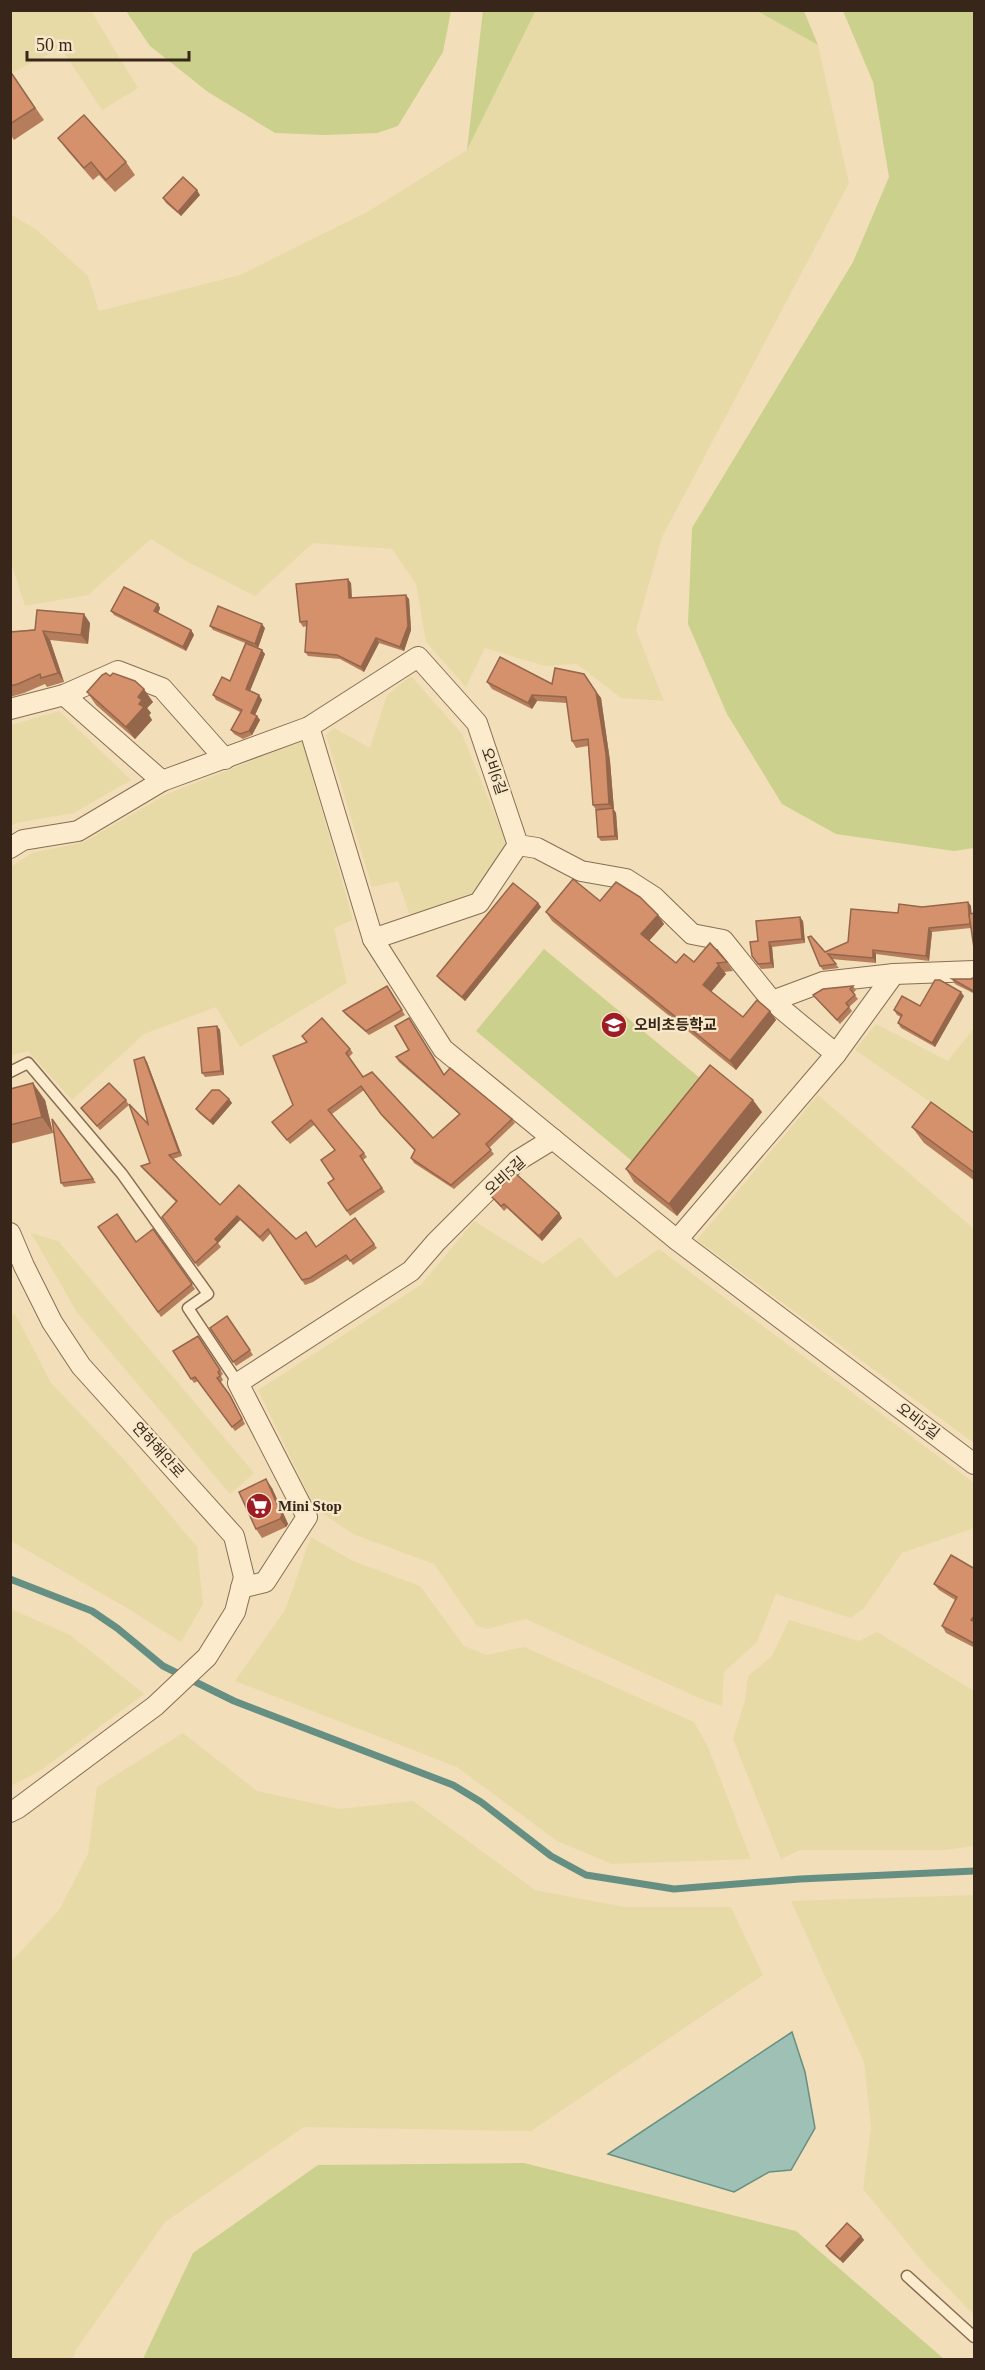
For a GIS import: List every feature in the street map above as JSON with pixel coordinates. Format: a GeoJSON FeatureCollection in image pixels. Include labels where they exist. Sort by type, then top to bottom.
{"type":"FeatureCollection","features":[{"type":"Feature","properties":{"kind":"street","name":"오비6길"},"geometry":{"type":"LineString","coordinates":[[10,848],[23,840],[78,831],[162,781],[309,727],[418,657],[477,723],[518,845]]}},
{"type":"Feature","properties":{"kind":"street"},"geometry":{"type":"LineString","coordinates":[[10,709],[64,695],[118,671],[162,688],[225,759]]}},
{"type":"Feature","properties":{"kind":"street"},"geometry":{"type":"LineString","coordinates":[[64,695],[162,781]]}},
{"type":"Feature","properties":{"kind":"street"},"geometry":{"type":"LineString","coordinates":[[309,727],[373,939],[443,1049],[553,1139]]}},
{"type":"Feature","properties":{"kind":"street"},"geometry":{"type":"LineString","coordinates":[[373,939],[479,903],[518,845],[537,848],[581,871],[626,879],[654,897],[692,934],[723,940],[772,1002],[836,1054]]}},
{"type":"Feature","properties":{"kind":"street"},"geometry":{"type":"LineString","coordinates":[[772,1002],[823,982],[894,974],[975,971]]}},
{"type":"Feature","properties":{"kind":"street"},"geometry":{"type":"LineString","coordinates":[[677,1240],[836,1054],[894,974]]}},
{"type":"Feature","properties":{"kind":"street","name":"오비5길"},"geometry":{"type":"LineString","coordinates":[[238,1383],[411,1271],[436,1242],[517,1161],[553,1139],[677,1240],[975,1464]]}},
{"type":"Feature","properties":{"kind":"street","name":"연하해안로"},"geometry":{"type":"LineString","coordinates":[[10,1233],[52,1322],[81,1366],[234,1536],[244,1577],[235,1612],[207,1657],[155,1706],[10,1812]]}},
{"type":"Feature","properties":{"kind":"street"},"geometry":{"type":"LineString","coordinates":[[238,1383],[307,1517],[266,1582],[242,1588]]}},
{"type":"Feature","properties":{"kind":"lane"},"geometry":{"type":"LineString","coordinates":[[10,1072],[28,1064],[123,1174],[208,1294],[188,1308],[238,1383]]}},
{"type":"Feature","properties":{"kind":"lane"},"geometry":{"type":"LineString","coordinates":[[907,2276],[975,2337]]}},
{"type":"Feature","properties":{"kind":"shaded area"},"geometry":{"type":"Polygon","coordinates":[[[11,11],[91,11],[138,88],[102,110],[61,48],[11,73],[11,11]]]}},
{"type":"Feature","properties":{"kind":"shaded area"},"geometry":{"type":"Polygon","coordinates":[[[757,11],[818,45],[849,183],[662,537],[636,630],[664,701],[621,698],[577,664],[545,666],[485,648],[466,687],[426,642],[416,584],[392,549],[313,543],[255,596],[188,562],[151,539],[88,595],[25,606],[10,559],[10,214],[37,230],[88,276],[99,311],[240,275],[369,211],[467,150],[535,12],[757,11]]]}},
{"type":"Feature","properties":{"kind":"shaded area"},"geometry":{"type":"Polygon","coordinates":[[[411,676],[462,734],[506,842],[474,893],[410,915],[398,881],[372,887],[326,735],[334,728],[370,748],[387,695],[411,676]]]}},
{"type":"Feature","properties":{"kind":"shaded area"},"geometry":{"type":"Polygon","coordinates":[[[59,711],[131,780],[74,813],[16,823],[11,826],[11,725],[59,711]]]}},
{"type":"Feature","properties":{"kind":"shaded area"},"geometry":{"type":"Polygon","coordinates":[[[302,741],[353,920],[334,928],[347,983],[240,1047],[216,1007],[144,1034],[72,1100],[28,1051],[11,1055],[11,867],[32,853],[84,842],[167,794],[302,741]]]}},
{"type":"Feature","properties":{"kind":"shaded area"},"geometry":{"type":"Polygon","coordinates":[[[876,1024],[948,1061],[974,1028],[974,1132],[855,1050],[876,1024]]]}},
{"type":"Feature","properties":{"kind":"shaded area"},"geometry":{"type":"Polygon","coordinates":[[[818,1095],[974,1229],[974,1443],[697,1240],[818,1095]]]}},
{"type":"Feature","properties":{"kind":"shaded area"},"geometry":{"type":"Polygon","coordinates":[[[474,1221],[543,1264],[580,1237],[616,1278],[659,1249],[974,1483],[974,1528],[902,1553],[864,1608],[851,1618],[776,1594],[757,1642],[724,1672],[722,1706],[699,1698],[526,1619],[487,1629],[477,1626],[434,1564],[353,1534],[315,1508],[258,1390],[421,1285],[474,1221]]]}},
{"type":"Feature","properties":{"kind":"shaded area"},"geometry":{"type":"Polygon","coordinates":[[[31,1233],[58,1241],[254,1473],[230,1494],[77,1312],[31,1233]]]}},
{"type":"Feature","properties":{"kind":"shaded area"},"geometry":{"type":"Polygon","coordinates":[[[15,1314],[51,1383],[126,1462],[197,1547],[203,1604],[181,1642],[11,1541],[10,1316],[15,1314]]]}},
{"type":"Feature","properties":{"kind":"shaded area"},"geometry":{"type":"Polygon","coordinates":[[[311,1537],[353,1561],[420,1586],[464,1646],[486,1655],[524,1647],[694,1722],[708,1747],[751,1859],[612,1864],[557,1841],[457,1767],[235,1681],[285,1610],[311,1537]]]}},
{"type":"Feature","properties":{"kind":"shaded area"},"geometry":{"type":"Polygon","coordinates":[[[11,1609],[70,1635],[144,1694],[41,1770],[11,1786],[11,1609]]]}},
{"type":"Feature","properties":{"kind":"shaded area"},"geometry":{"type":"Polygon","coordinates":[[[789,1620],[859,1641],[877,1632],[974,1691],[974,1846],[945,1850],[800,1850],[781,1859],[733,1739],[745,1700],[748,1676],[772,1656],[789,1620]]]}},
{"type":"Feature","properties":{"kind":"shaded area"},"geometry":{"type":"Polygon","coordinates":[[[183,1733],[257,1791],[340,1809],[413,1801],[535,1890],[624,1907],[731,1907],[763,1975],[531,2131],[304,2127],[165,2222],[76,2350],[73,2359],[11,2359],[11,1962],[59,1910],[88,1854],[97,1787],[183,1733]]]}},
{"type":"Feature","properties":{"kind":"shaded area"},"geometry":{"type":"Polygon","coordinates":[[[974,1895],[974,2315],[924,2263],[863,2189],[871,2127],[864,2062],[791,1901],[974,1895]]]}},
{"type":"Feature","properties":{"kind":"green space"},"geometry":{"type":"Polygon","coordinates":[[[483,10],[564,11],[535,12],[467,150],[483,10]]]}},
{"type":"Feature","properties":{"kind":"green space"},"geometry":{"type":"Polygon","coordinates":[[[126,11],[451,11],[443,52],[398,126],[377,133],[325,135],[275,133],[208,92],[150,46],[126,11]]]}},
{"type":"Feature","properties":{"kind":"green space"},"geometry":{"type":"Polygon","coordinates":[[[757,11],[804,11],[818,45],[757,11]]]}},
{"type":"Feature","properties":{"kind":"green space"},"geometry":{"type":"Polygon","coordinates":[[[843,11],[974,11],[974,848],[954,851],[836,834],[782,804],[727,714],[688,624],[692,528],[853,262],[889,177],[873,82],[843,11]]]}},
{"type":"Feature","properties":{"kind":"green space"},"geometry":{"type":"Polygon","coordinates":[[[544,949],[700,1078],[632,1161],[476,1031],[544,949]]]}},
{"type":"Feature","properties":{"kind":"green space"},"geometry":{"type":"Polygon","coordinates":[[[524,2163],[796,2231],[944,2359],[143,2359],[193,2253],[318,2165],[524,2163]]]}},
{"type":"Feature","properties":{"kind":"water"},"geometry":{"type":"Polygon","coordinates":[[[792,2032],[805,2072],[815,2128],[791,2170],[769,2172],[734,2192],[608,2154],[792,2032]]]}},
{"type":"Feature","properties":{"kind":"building"},"geometry":{"type":"Polygon","coordinates":[[[10,71],[35,108],[10,124],[10,71]]]}},
{"type":"Feature","properties":{"kind":"building"},"geometry":{"type":"Polygon","coordinates":[[[84,115],[126,162],[106,180],[91,162],[84,168],[58,138],[84,115]]]}},
{"type":"Feature","properties":{"kind":"building"},"geometry":{"type":"Polygon","coordinates":[[[183,177],[197,190],[178,212],[163,198],[183,177]]]}},
{"type":"Feature","properties":{"kind":"building"},"geometry":{"type":"Polygon","coordinates":[[[348,579],[349,598],[406,595],[408,626],[400,647],[376,638],[361,667],[337,655],[305,652],[307,621],[300,622],[296,584],[348,579]]]}},
{"type":"Feature","properties":{"kind":"building"},"geometry":{"type":"Polygon","coordinates":[[[124,587],[158,604],[154,611],[191,630],[183,647],[111,611],[124,587]]]}},
{"type":"Feature","properties":{"kind":"building"},"geometry":{"type":"Polygon","coordinates":[[[218,606],[262,624],[255,644],[210,626],[218,606]]]}},
{"type":"Feature","properties":{"kind":"building"},"geometry":{"type":"Polygon","coordinates":[[[37,610],[84,614],[81,635],[43,631],[58,673],[41,678],[40,674],[10,686],[10,632],[35,630],[37,610]]]}},
{"type":"Feature","properties":{"kind":"building"},"geometry":{"type":"Polygon","coordinates":[[[246,643],[262,650],[246,689],[259,695],[251,713],[257,716],[249,731],[240,734],[231,730],[242,710],[213,695],[222,677],[230,681],[246,643]]]}},
{"type":"Feature","properties":{"kind":"building"},"geometry":{"type":"Polygon","coordinates":[[[500,657],[552,684],[555,668],[584,674],[596,692],[606,754],[609,804],[593,805],[588,739],[572,741],[566,697],[532,695],[528,703],[487,682],[500,657]]]}},
{"type":"Feature","properties":{"kind":"building"},"geometry":{"type":"Polygon","coordinates":[[[106,673],[110,676],[113,673],[135,681],[144,689],[138,697],[142,700],[139,704],[144,707],[126,727],[87,692],[106,673]]]}},
{"type":"Feature","properties":{"kind":"building"},"geometry":{"type":"Polygon","coordinates":[[[613,808],[615,836],[598,837],[596,810],[613,808]]]}},
{"type":"Feature","properties":{"kind":"building"},"geometry":{"type":"Polygon","coordinates":[[[573,879],[600,901],[616,882],[640,897],[658,915],[641,934],[676,963],[684,954],[694,962],[710,943],[727,962],[717,963],[719,965],[703,985],[743,1017],[757,1000],[770,1011],[730,1061],[546,912],[573,879]]]}},
{"type":"Feature","properties":{"kind":"building"},"geometry":{"type":"Polygon","coordinates":[[[513,883],[538,903],[462,997],[437,976],[513,883]]]}},
{"type":"Feature","properties":{"kind":"building"},"geometry":{"type":"Polygon","coordinates":[[[968,902],[970,924],[929,928],[926,956],[873,950],[873,958],[828,954],[836,964],[820,966],[808,937],[811,936],[825,952],[848,942],[851,909],[898,913],[899,904],[922,907],[968,902]]]}},
{"type":"Feature","properties":{"kind":"building"},"geometry":{"type":"Polygon","coordinates":[[[975,913],[975,948],[974,948],[969,914],[975,913]]]}},
{"type":"Feature","properties":{"kind":"building"},"geometry":{"type":"Polygon","coordinates":[[[800,917],[802,939],[769,942],[771,963],[758,964],[752,956],[750,942],[758,941],[756,921],[800,917]]]}},
{"type":"Feature","properties":{"kind":"building"},"geometry":{"type":"Polygon","coordinates":[[[975,977],[975,992],[952,979],[971,979],[975,977]]]}},
{"type":"Feature","properties":{"kind":"building"},"geometry":{"type":"Polygon","coordinates":[[[935,980],[940,980],[961,992],[932,1043],[898,1023],[902,1015],[894,1010],[902,996],[920,1006],[935,980]]]}},
{"type":"Feature","properties":{"kind":"building"},"geometry":{"type":"Polygon","coordinates":[[[387,986],[402,1010],[366,1031],[343,1011],[387,986]]]}},
{"type":"Feature","properties":{"kind":"building"},"geometry":{"type":"Polygon","coordinates":[[[853,986],[850,989],[855,995],[846,1003],[849,1007],[837,1020],[813,995],[823,989],[853,986]]]}},
{"type":"Feature","properties":{"kind":"building"},"geometry":{"type":"Polygon","coordinates":[[[322,1018],[350,1049],[346,1053],[363,1077],[372,1072],[433,1138],[460,1114],[396,1057],[409,1050],[395,1026],[409,1018],[444,1075],[450,1068],[512,1119],[486,1144],[491,1150],[451,1185],[411,1158],[415,1150],[381,1114],[361,1086],[328,1110],[364,1153],[360,1156],[382,1188],[347,1211],[328,1183],[334,1179],[321,1160],[335,1150],[311,1120],[287,1140],[272,1122],[293,1105],[273,1056],[307,1042],[302,1036],[322,1018]]]}},
{"type":"Feature","properties":{"kind":"building"},"geometry":{"type":"Polygon","coordinates":[[[217,1026],[221,1071],[202,1073],[198,1028],[217,1026]]]}},
{"type":"Feature","properties":{"kind":"building"},"geometry":{"type":"Polygon","coordinates":[[[144,1057],[179,1152],[169,1155],[220,1205],[239,1185],[296,1239],[306,1232],[316,1247],[355,1218],[374,1244],[350,1261],[346,1255],[310,1278],[302,1280],[268,1229],[260,1237],[237,1216],[215,1239],[218,1242],[195,1263],[162,1217],[177,1201],[141,1166],[150,1163],[129,1104],[148,1124],[134,1060],[144,1057]]]}},
{"type":"Feature","properties":{"kind":"building"},"geometry":{"type":"Polygon","coordinates":[[[710,1065],[753,1100],[669,1204],[626,1169],[710,1065]]]}},
{"type":"Feature","properties":{"kind":"building"},"geometry":{"type":"Polygon","coordinates":[[[33,1083],[42,1117],[10,1125],[10,1089],[33,1083]]]}},
{"type":"Feature","properties":{"kind":"building"},"geometry":{"type":"Polygon","coordinates":[[[109,1083],[126,1100],[97,1126],[81,1108],[109,1083]]]}},
{"type":"Feature","properties":{"kind":"building"},"geometry":{"type":"Polygon","coordinates":[[[212,1090],[219,1090],[229,1099],[210,1121],[196,1109],[212,1090]]]}},
{"type":"Feature","properties":{"kind":"building"},"geometry":{"type":"Polygon","coordinates":[[[931,1102],[975,1134],[975,1173],[912,1127],[931,1102]]]}},
{"type":"Feature","properties":{"kind":"building"},"geometry":{"type":"Polygon","coordinates":[[[52,1119],[93,1179],[61,1183],[52,1119]]]}},
{"type":"Feature","properties":{"kind":"building"},"geometry":{"type":"Polygon","coordinates":[[[515,1173],[559,1213],[539,1236],[504,1204],[501,1206],[491,1196],[515,1173]]]}},
{"type":"Feature","properties":{"kind":"building"},"geometry":{"type":"Polygon","coordinates":[[[117,1214],[136,1242],[153,1229],[192,1284],[158,1312],[98,1227],[117,1214]]]}},
{"type":"Feature","properties":{"kind":"building"},"geometry":{"type":"Polygon","coordinates":[[[227,1316],[250,1350],[233,1362],[210,1328],[227,1316]]]}},
{"type":"Feature","properties":{"kind":"building"},"geometry":{"type":"Polygon","coordinates":[[[198,1336],[220,1370],[218,1372],[220,1376],[217,1378],[229,1394],[242,1419],[232,1427],[195,1377],[191,1379],[173,1351],[198,1336]]]}},
{"type":"Feature","properties":{"kind":"building"},"geometry":{"type":"Polygon","coordinates":[[[266,1479],[282,1515],[280,1519],[256,1529],[239,1492],[266,1479]]]}},
{"type":"Feature","properties":{"kind":"building"},"geometry":{"type":"Polygon","coordinates":[[[951,1555],[975,1569],[975,1615],[971,1620],[975,1622],[975,1644],[942,1626],[957,1597],[934,1584],[951,1555]]]}},
{"type":"Feature","properties":{"kind":"building"},"geometry":{"type":"Polygon","coordinates":[[[847,2223],[861,2236],[840,2259],[826,2246],[847,2223]]]}},
{"type":"Feature","properties":{"kind":"waterway"},"geometry":{"type":"LineString","coordinates":[[10,1579],[92,1611],[117,1628],[163,1666],[234,1701],[453,1785],[481,1802],[551,1856],[586,1875],[674,1889],[800,1879],[974,1871]]}},
{"type":"Feature","properties":{"kind":"place","name":"오비초등학교"},"geometry":{"type":"Point","coordinates":[614,1025]}},
{"type":"Feature","properties":{"kind":"place","name":"Mini Stop"},"geometry":{"type":"Point","coordinates":[259,1506]}}]}
